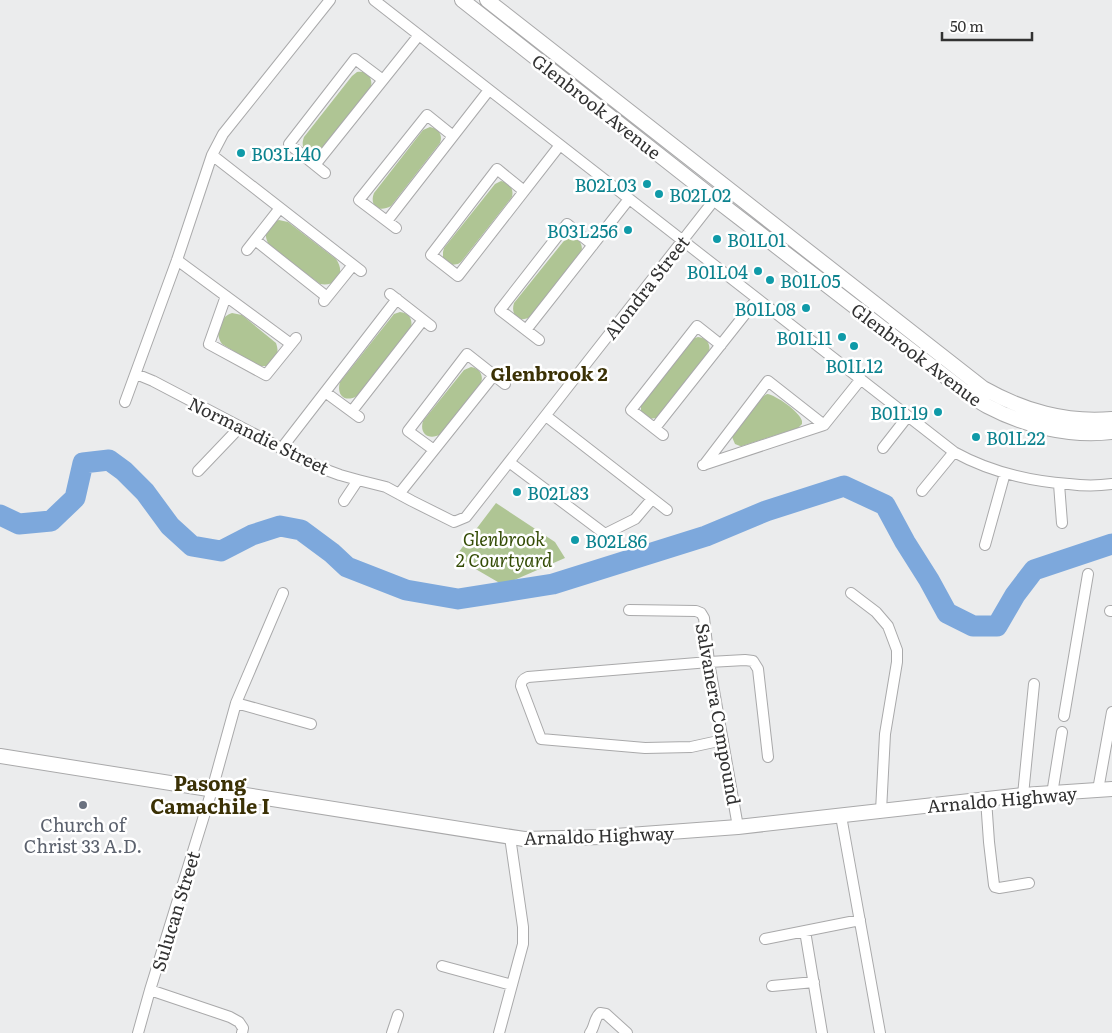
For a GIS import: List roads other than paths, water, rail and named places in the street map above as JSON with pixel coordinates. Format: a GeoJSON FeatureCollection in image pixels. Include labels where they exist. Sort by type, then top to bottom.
{"type":"FeatureCollection","features":[{"type":"Feature","properties":{"kind":"street"},"geometry":{"type":"LineString","coordinates":[[125,402],[177,260],[212,156],[223,134],[330,0]]}},
{"type":"Feature","properties":{"kind":"street"},"geometry":{"type":"LineString","coordinates":[[374,0],[954,452],[1005,474],[1035,481],[1081,485],[1112,484]]}},
{"type":"Feature","properties":{"kind":"street","name":"Glenbrook Avenue"},"geometry":{"type":"LineString","coordinates":[[462,0],[716,199],[986,406],[1025,423],[1049,429],[1082,433],[1112,432]]}},
{"type":"Feature","properties":{"kind":"street","name":"Glenbrook Avenue"},"geometry":{"type":"LineString","coordinates":[[487,0],[984,388],[1034,412],[1088,420],[1112,419]]}},
{"type":"Feature","properties":{"kind":"street"},"geometry":{"type":"LineString","coordinates":[[315,165],[419,35]]}},
{"type":"Feature","properties":{"kind":"street"},"geometry":{"type":"LineString","coordinates":[[325,173],[289,144],[355,59],[382,80]]}},
{"type":"Feature","properties":{"kind":"street"},"geometry":{"type":"LineString","coordinates":[[387,221],[489,90]]}},
{"type":"Feature","properties":{"kind":"street"},"geometry":{"type":"LineString","coordinates":[[396,228],[359,200],[427,115],[453,136]]}},
{"type":"Feature","properties":{"kind":"street"},"geometry":{"type":"LineString","coordinates":[[524,191],[497,170],[431,255],[458,276],[560,145]]}},
{"type":"Feature","properties":{"kind":"street"},"geometry":{"type":"LineString","coordinates":[[212,156],[357,268],[325,300],[255,240]]}},
{"type":"Feature","properties":{"kind":"street"},"geometry":{"type":"LineString","coordinates":[[526,330],[630,199]]}},
{"type":"Feature","properties":{"kind":"street","name":"Alondra Street"},"geometry":{"type":"LineString","coordinates":[[466,517],[716,199]]}},
{"type":"Feature","properties":{"kind":"street"},"geometry":{"type":"LineString","coordinates":[[247,250],[280,208]]}},
{"type":"Feature","properties":{"kind":"street"},"geometry":{"type":"LineString","coordinates":[[539,340],[500,310],[567,224],[593,245]]}},
{"type":"Feature","properties":{"kind":"street"},"geometry":{"type":"LineString","coordinates":[[177,260],[293,341],[266,375],[209,344],[226,296]]}},
{"type":"Feature","properties":{"kind":"street"},"geometry":{"type":"LineString","coordinates":[[281,449],[326,392],[393,297],[427,323],[355,414],[326,392]]}},
{"type":"Feature","properties":{"kind":"street"},"geometry":{"type":"LineString","coordinates":[[721,345],[697,326],[631,410],[659,432],[721,345],[757,299]]}},
{"type":"Feature","properties":{"kind":"street"},"geometry":{"type":"LineString","coordinates":[[434,450],[408,431],[467,354],[504,384]]}},
{"type":"Feature","properties":{"kind":"street","name":"Normandie Street"},"geometry":{"type":"LineString","coordinates":[[136,374],[321,468],[386,487],[454,522],[466,517]]}},
{"type":"Feature","properties":{"kind":"street"},"geometry":{"type":"LineString","coordinates":[[399,494],[494,375]]}},
{"type":"Feature","properties":{"kind":"street"},"geometry":{"type":"LineString","coordinates":[[824,425],[768,382],[703,465],[824,425],[861,379]]}},
{"type":"Feature","properties":{"kind":"street"},"geometry":{"type":"LineString","coordinates":[[546,416],[666,510]]}},
{"type":"Feature","properties":{"kind":"street"},"geometry":{"type":"LineString","coordinates":[[883,448],[908,416]]}},
{"type":"Feature","properties":{"kind":"street"},"geometry":{"type":"LineString","coordinates":[[198,471],[240,427]]}},
{"type":"Feature","properties":{"kind":"street"},"geometry":{"type":"LineString","coordinates":[[922,491],[954,452]]}},
{"type":"Feature","properties":{"kind":"street"},"geometry":{"type":"LineString","coordinates":[[509,462],[605,534],[635,519],[652,499]]}},
{"type":"Feature","properties":{"kind":"street"},"geometry":{"type":"LineString","coordinates":[[985,545],[1005,474]]}},
{"type":"Feature","properties":{"kind":"street"},"geometry":{"type":"LineString","coordinates":[[344,501],[358,480]]}},
{"type":"Feature","properties":{"kind":"street"},"geometry":{"type":"LineString","coordinates":[[1059,484],[1062,523]]}},
{"type":"Feature","properties":{"kind":"street"},"geometry":{"type":"LineString","coordinates":[[1064,716],[1088,574]]}},
{"type":"Feature","properties":{"kind":"street"},"geometry":{"type":"LineString","coordinates":[[850,592],[876,612],[888,626],[897,650],[897,662],[885,734],[881,811]]}},
{"type":"Feature","properties":{"kind":"street","name":"Sulucan Street"},"geometry":{"type":"LineString","coordinates":[[138,1033],[212,790],[236,704],[283,593]]}},
{"type":"Feature","properties":{"kind":"street","name":"Salvanera Compound"},"geometry":{"type":"LineString","coordinates":[[629,610],[696,611],[701,613],[704,618],[709,662],[738,827]]}},
{"type":"Feature","properties":{"kind":"street"},"geometry":{"type":"LineString","coordinates":[[723,740],[691,747],[645,748],[541,739],[521,682],[528,677],[709,662],[753,661],[758,669],[768,757]]}},
{"type":"Feature","properties":{"kind":"street"},"geometry":{"type":"LineString","coordinates":[[1023,795],[1034,684]]}},
{"type":"Feature","properties":{"kind":"street"},"geometry":{"type":"LineString","coordinates":[[236,704],[311,724]]}},
{"type":"Feature","properties":{"kind":"street"},"geometry":{"type":"LineString","coordinates":[[1105,789],[1112,712]]}},
{"type":"Feature","properties":{"kind":"street"},"geometry":{"type":"LineString","coordinates":[[1052,794],[1062,732]]}},
{"type":"Feature","properties":{"kind":"street","name":"Arnaldo Highway"},"geometry":{"type":"LineString","coordinates":[[0,756],[524,840],[602,838],[738,827],[1023,795],[1105,789]]}},
{"type":"Feature","properties":{"kind":"street"},"geometry":{"type":"LineString","coordinates":[[986,799],[995,887],[1029,883]]}},
{"type":"Feature","properties":{"kind":"street"},"geometry":{"type":"LineString","coordinates":[[840,816],[880,1033]]}},
{"type":"Feature","properties":{"kind":"street"},"geometry":{"type":"LineString","coordinates":[[499,1033],[523,944],[523,927],[510,837]]}},
{"type":"Feature","properties":{"kind":"street"},"geometry":{"type":"LineString","coordinates":[[765,939],[860,920]]}},
{"type":"Feature","properties":{"kind":"street"},"geometry":{"type":"LineString","coordinates":[[805,931],[822,1033]]}},
{"type":"Feature","properties":{"kind":"street"},"geometry":{"type":"LineString","coordinates":[[442,966],[512,985]]}},
{"type":"Feature","properties":{"kind":"street"},"geometry":{"type":"LineString","coordinates":[[772,986],[814,982]]}},
{"type":"Feature","properties":{"kind":"street"},"geometry":{"type":"LineString","coordinates":[[150,990],[230,1017],[239,1022],[243,1028],[242,1033]]}},
{"type":"Feature","properties":{"kind":"street"},"geometry":{"type":"LineString","coordinates":[[590,1033],[596,1016],[600,1013],[606,1014],[627,1033]]}},
{"type":"Feature","properties":{"kind":"street"},"geometry":{"type":"LineString","coordinates":[[392,1033],[398,1015]]}},
{"type":"Feature","properties":{"kind":"waterway"},"geometry":{"type":"LineString","coordinates":[[0,515],[19,524],[51,521],[75,498],[83,463],[109,460],[124,471],[145,492],[170,526],[192,546],[221,551],[252,535],[280,526],[301,530],[332,553],[347,567],[406,590],[458,599],[553,584],[706,536],[766,511],[844,486],[885,505],[947,613],[973,626],[997,626],[1015,595],[1034,570],[1112,544]]}},
{"type":"Feature","properties":{"kind":"place","name":"B03L140"},"geometry":{"type":"Point","coordinates":[241,153]}},
{"type":"Feature","properties":{"kind":"place","name":"B02L03"},"geometry":{"type":"Point","coordinates":[647,184]}},
{"type":"Feature","properties":{"kind":"place","name":"B02L02"},"geometry":{"type":"Point","coordinates":[659,194]}},
{"type":"Feature","properties":{"kind":"place","name":"B03L256"},"geometry":{"type":"Point","coordinates":[628,230]}},
{"type":"Feature","properties":{"kind":"place","name":"B01L01"},"geometry":{"type":"Point","coordinates":[717,239]}},
{"type":"Feature","properties":{"kind":"place","name":"B01L04"},"geometry":{"type":"Point","coordinates":[758,271]}},
{"type":"Feature","properties":{"kind":"place","name":"B01L05"},"geometry":{"type":"Point","coordinates":[770,280]}},
{"type":"Feature","properties":{"kind":"place","name":"B01L08"},"geometry":{"type":"Point","coordinates":[806,308]}},
{"type":"Feature","properties":{"kind":"place","name":"B01L11"},"geometry":{"type":"Point","coordinates":[842,337]}},
{"type":"Feature","properties":{"kind":"place","name":"B01L12"},"geometry":{"type":"Point","coordinates":[854,346]}},
{"type":"Feature","properties":{"kind":"place","name":"B01L19"},"geometry":{"type":"Point","coordinates":[938,412]}},
{"type":"Feature","properties":{"kind":"place","name":"B01L22"},"geometry":{"type":"Point","coordinates":[976,437]}},
{"type":"Feature","properties":{"kind":"place","name":"B02L83"},"geometry":{"type":"Point","coordinates":[517,492]}},
{"type":"Feature","properties":{"kind":"place","name":"B02L86"},"geometry":{"type":"Point","coordinates":[575,540]}},
{"type":"Feature","properties":{"kind":"place","name":"Church of Christ 33 A.D."},"geometry":{"type":"Point","coordinates":[83,805]}},
{"type":"Feature","properties":{"kind":"district","name":"Glenbrook 2"},"geometry":{"type":"Point","coordinates":[549,373]}},
{"type":"Feature","properties":{"kind":"district","name":"Pasong Camachile I"},"geometry":{"type":"Point","coordinates":[210,794]}},
{"type":"Feature","properties":{"kind":"park label","name":"Glenbrook 2 Courtyard"},"geometry":{"type":"Point","coordinates":[504,548]}}]}
